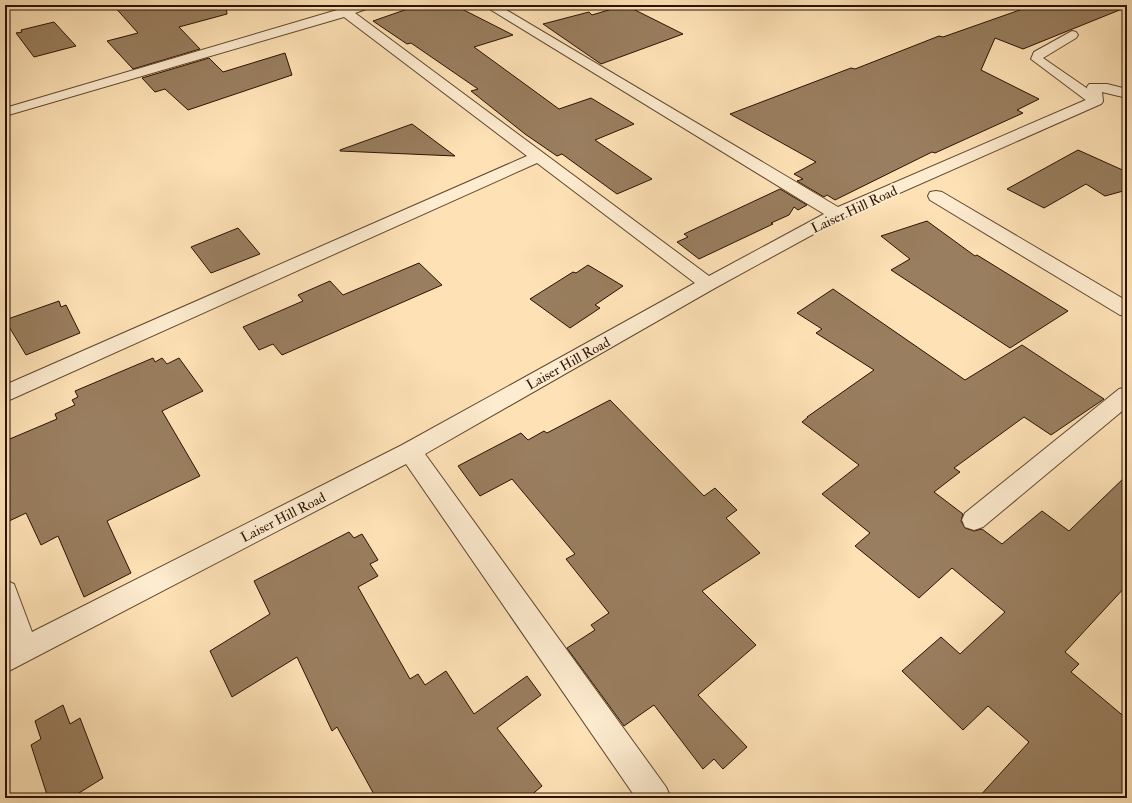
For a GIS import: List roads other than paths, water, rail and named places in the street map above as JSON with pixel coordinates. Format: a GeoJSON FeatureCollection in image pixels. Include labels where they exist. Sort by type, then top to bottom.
{"type":"FeatureCollection","features":[{"type":"Feature","properties":{"kind":"street"},"geometry":{"type":"LineString","coordinates":[[5,112],[346,12],[365,5]]}},
{"type":"Feature","properties":{"kind":"street"},"geometry":{"type":"LineString","coordinates":[[489,5],[838,214]]}},
{"type":"Feature","properties":{"kind":"street"},"geometry":{"type":"LineString","coordinates":[[346,12],[708,284]]}},
{"type":"Feature","properties":{"kind":"street"},"geometry":{"type":"LineString","coordinates":[[1096,101],[1094,87],[1107,88],[1127,94]]}},
{"type":"Feature","properties":{"kind":"street","name":"Laiser Hill Road"},"geometry":{"type":"LineString","coordinates":[[15,655],[410,451],[708,284],[838,214],[1096,101]]}},
{"type":"Feature","properties":{"kind":"street"},"geometry":{"type":"LineString","coordinates":[[5,394],[538,157]]}},
{"type":"Feature","properties":{"kind":"street"},"geometry":{"type":"LineString","coordinates":[[936,196],[1127,310]]}},
{"type":"Feature","properties":{"kind":"street"},"geometry":{"type":"LineString","coordinates":[[974,520],[1127,395]]}},
{"type":"Feature","properties":{"kind":"street"},"geometry":{"type":"LineString","coordinates":[[410,451],[655,798]]}},
{"type":"Feature","properties":{"kind":"street"},"geometry":{"type":"LineString","coordinates":[[5,592],[15,655]]}},
{"type":"Feature","properties":{"kind":"lane"},"geometry":{"type":"LineString","coordinates":[[1072,35],[1038,55],[1037,59],[1096,101]]}}]}
